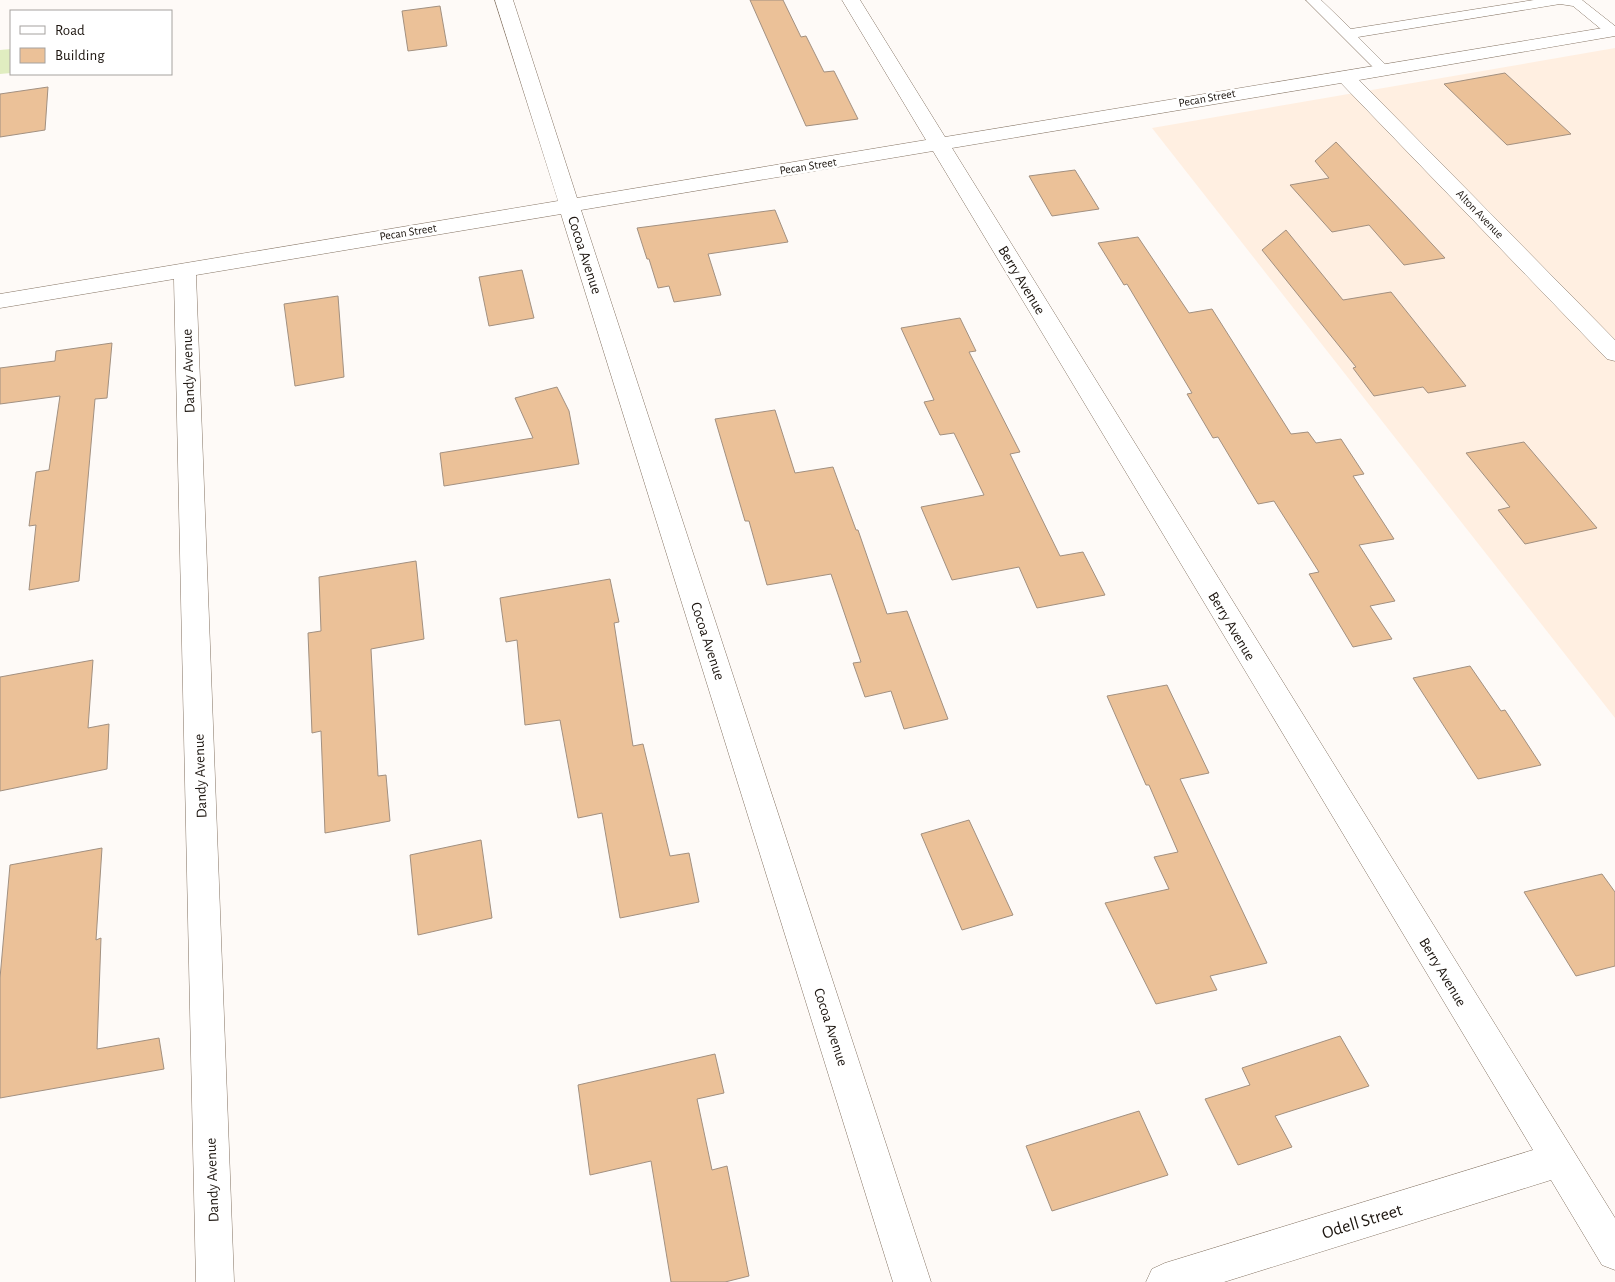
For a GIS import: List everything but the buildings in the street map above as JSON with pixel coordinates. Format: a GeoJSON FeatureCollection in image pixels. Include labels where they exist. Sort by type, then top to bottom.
{"type":"FeatureCollection","features":[{"type":"Feature","properties":{"kind":"street","name":"Cocoa Avenue"},"geometry":{"type":"LineString","coordinates":[[504,0],[912,1282]]}},
{"type":"Feature","properties":{"kind":"street","name":"Berry Avenue"},"geometry":{"type":"LineString","coordinates":[[851,0],[1615,1252]]}},
{"type":"Feature","properties":{"kind":"street","name":"Pecan Street"},"geometry":{"type":"LineString","coordinates":[[0,301],[1613,31]]}},
{"type":"Feature","properties":{"kind":"street","name":"Alton Avenue"},"geometry":{"type":"LineString","coordinates":[[1344,75],[1615,354]]}},
{"type":"Feature","properties":{"kind":"street","name":"Dandy Avenue"},"geometry":{"type":"LineString","coordinates":[[185,269],[215,1282]]}},
{"type":"Feature","properties":{"kind":"street","name":"Odell Street"},"geometry":{"type":"LineString","coordinates":[[1165,1282],[1558,1160]]}},
{"type":"Feature","properties":{"kind":"lane"},"geometry":{"type":"LineString","coordinates":[[1313,0],[1383,69]]}},
{"type":"Feature","properties":{"kind":"lane"},"geometry":{"type":"LineString","coordinates":[[1348,34],[1560,0],[1577,3],[1613,31]]}},
{"type":"Feature","properties":{"kind":"shaded area"},"geometry":{"type":"Polygon","coordinates":[[[1615,48],[1615,718],[1152,128],[1615,48]]]}},
{"type":"Feature","properties":{"kind":"green space"},"geometry":{"type":"Polygon","coordinates":[[[10,49],[10,73],[0,74],[0,50],[10,49]]]}}]}
